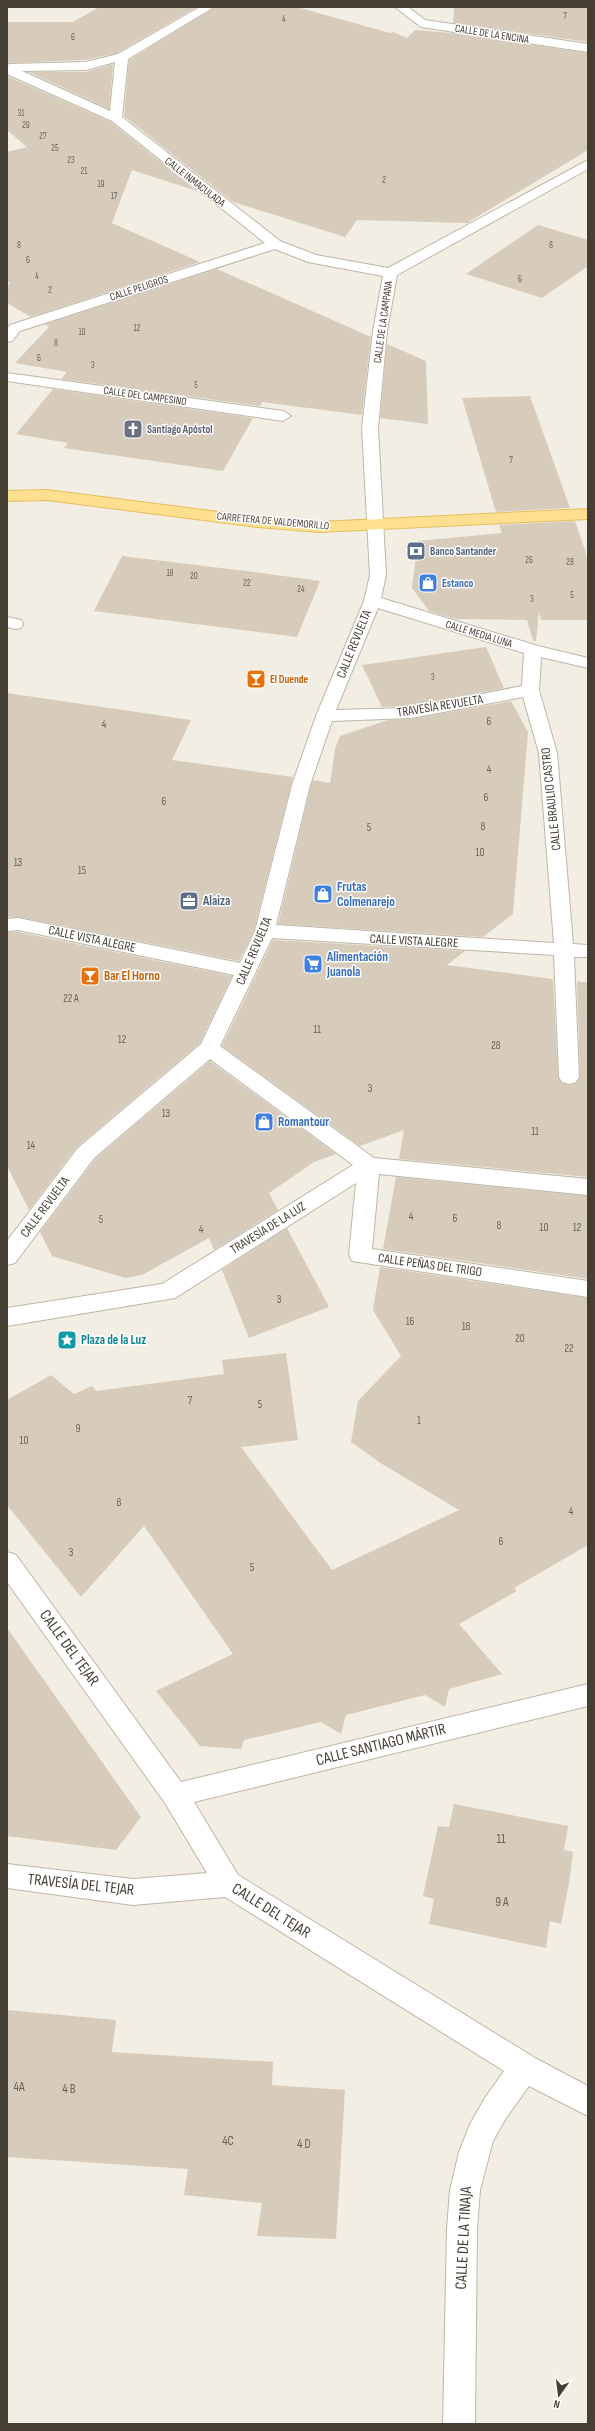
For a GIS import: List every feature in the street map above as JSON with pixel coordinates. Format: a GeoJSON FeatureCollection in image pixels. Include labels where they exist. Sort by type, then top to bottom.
{"type":"FeatureCollection","features":[{"type":"Feature","properties":{"kind":"main road","name":"CARRETERA DE VALDEMORILLO"},"geometry":{"type":"LineString","coordinates":[[7,496],[47,495],[258,522],[319,527],[588,514]]}},
{"type":"Feature","properties":{"kind":"street"},"geometry":{"type":"LineString","coordinates":[[7,69],[86,66],[122,57],[208,7]]}},
{"type":"Feature","properties":{"kind":"street","name":"CALLE DE LA ENCINA"},"geometry":{"type":"LineString","coordinates":[[401,7],[422,23],[588,48]]}},
{"type":"Feature","properties":{"kind":"street"},"geometry":{"type":"LineString","coordinates":[[116,118],[122,57]]}},
{"type":"Feature","properties":{"kind":"street","name":"CALLE INMACULADA"},"geometry":{"type":"LineString","coordinates":[[7,69],[116,118],[275,244],[313,259],[390,273]]}},
{"type":"Feature","properties":{"kind":"street","name":"CALLE DE LA CAMPANA"},"geometry":{"type":"LineString","coordinates":[[375,525],[370,428],[380,331],[390,273],[588,164]]}},
{"type":"Feature","properties":{"kind":"street","name":"CALLE PELIGROS"},"geometry":{"type":"LineString","coordinates":[[10,329],[275,244]]}},
{"type":"Feature","properties":{"kind":"street","name":"CALLE DEL CAMPESINO"},"geometry":{"type":"LineString","coordinates":[[7,377],[283,416]]}},
{"type":"Feature","properties":{"kind":"street","name":"CALLE REVUELTA"},"geometry":{"type":"LineString","coordinates":[[7,1257],[86,1153],[209,1048],[265,931],[301,785],[325,716],[372,601],[378,574],[375,525]]}},
{"type":"Feature","properties":{"kind":"street","name":"CALLE MEDIA LUNA"},"geometry":{"type":"LineString","coordinates":[[372,601],[534,650],[588,663]]}},
{"type":"Feature","properties":{"kind":"street","name":"CALLE BRAULIO CASTRO"},"geometry":{"type":"LineString","coordinates":[[534,650],[530,690],[548,753],[564,949]]}},
{"type":"Feature","properties":{"kind":"street","name":"TRAVESÍA REVUELTA"},"geometry":{"type":"LineString","coordinates":[[325,716],[411,713],[530,690]]}},
{"type":"Feature","properties":{"kind":"street","name":"CALLE VISTA ALEGRE"},"geometry":{"type":"LineString","coordinates":[[11,923],[247,971]]}},
{"type":"Feature","properties":{"kind":"street","name":"CALLE VISTA ALEGRE"},"geometry":{"type":"LineString","coordinates":[[265,931],[588,951]]}},
{"type":"Feature","properties":{"kind":"street"},"geometry":{"type":"LineString","coordinates":[[564,949],[568,1077]]}},
{"type":"Feature","properties":{"kind":"street"},"geometry":{"type":"LineString","coordinates":[[209,1048],[369,1165],[588,1187]]}},
{"type":"Feature","properties":{"kind":"street","name":"CALLE PEÑAS DEL TRIGO"},"geometry":{"type":"LineString","coordinates":[[369,1165],[360,1255],[588,1289]]}},
{"type":"Feature","properties":{"kind":"street","name":"TRAVESÍA DE LA LUZ"},"geometry":{"type":"LineString","coordinates":[[7,1317],[167,1292],[369,1165]]}},
{"type":"Feature","properties":{"kind":"street","name":"CALLE DEL TEJAR"},"geometry":{"type":"LineString","coordinates":[[7,1562],[175,1795],[228,1884],[525,2068],[588,2102]]}},
{"type":"Feature","properties":{"kind":"street","name":"CALLE SANTIAGO MÁRTIR"},"geometry":{"type":"LineString","coordinates":[[175,1795],[588,1695]]}},
{"type":"Feature","properties":{"kind":"street","name":"TRAVESÍA DEL TEJAR"},"geometry":{"type":"LineString","coordinates":[[7,1876],[134,1892],[228,1884]]}},
{"type":"Feature","properties":{"kind":"street","name":"CALLE DE LA TINAJA"},"geometry":{"type":"LineString","coordinates":[[459,2424],[462,2227],[465,2188],[471,2159],[481,2134],[492,2113],[525,2068]]}},
{"type":"Feature","properties":{"kind":"building"},"geometry":{"type":"Polygon","coordinates":[[[99,7],[197,7],[117,53],[86,60],[7,63],[7,22],[73,22],[99,7]]]}},
{"type":"Feature","properties":{"kind":"building"},"geometry":{"type":"Polygon","coordinates":[[[215,7],[297,7],[390,33],[393,32],[407,38],[415,30],[452,33],[588,53],[588,150],[467,223],[357,220],[345,237],[233,202],[124,116],[129,60],[215,7]]]}},
{"type":"Feature","properties":{"kind":"building"},"geometry":{"type":"Polygon","coordinates":[[[454,7],[588,7],[588,42],[453,23],[454,7]]]}},
{"type":"Feature","properties":{"kind":"building"},"geometry":{"type":"Polygon","coordinates":[[[113,64],[109,109],[29,72],[86,72],[113,64]]]}},
{"type":"Feature","properties":{"kind":"building"},"geometry":{"type":"Polygon","coordinates":[[[7,76],[111,122],[197,191],[132,170],[112,223],[200,262],[31,317],[7,303],[7,287],[10,283],[7,281],[7,152],[27,147],[7,130],[7,76]]]}},
{"type":"Feature","properties":{"kind":"building"},"geometry":{"type":"Polygon","coordinates":[[[538,225],[588,240],[588,266],[542,298],[466,274],[538,225]]]}},
{"type":"Feature","properties":{"kind":"building"},"geometry":{"type":"Polygon","coordinates":[[[217,269],[371,337],[362,415],[262,402],[260,406],[61,379],[67,372],[15,363],[49,327],[45,324],[217,269]]]}},
{"type":"Feature","properties":{"kind":"building"},"geometry":{"type":"Polygon","coordinates":[[[387,344],[426,361],[428,424],[380,418],[387,344]]]}},
{"type":"Feature","properties":{"kind":"building","name":"Santiago Apóstol"},"geometry":{"type":"Polygon","coordinates":[[[53,389],[253,418],[223,471],[64,448],[68,443],[16,434],[53,389]]]}},
{"type":"Feature","properties":{"kind":"building"},"geometry":{"type":"Polygon","coordinates":[[[530,396],[570,508],[496,512],[462,398],[530,396]]]}},
{"type":"Feature","properties":{"kind":"building"},"geometry":{"type":"Polygon","coordinates":[[[575,521],[586,553],[588,566],[588,620],[541,620],[539,612],[536,641],[533,641],[527,620],[455,619],[429,611],[412,588],[418,541],[502,533],[499,525],[575,521]]]}},
{"type":"Feature","properties":{"kind":"building"},"geometry":{"type":"Polygon","coordinates":[[[122,556],[320,581],[297,637],[94,611],[122,556]]]}},
{"type":"Feature","properties":{"kind":"building"},"geometry":{"type":"Polygon","coordinates":[[[486,647],[504,688],[411,706],[382,707],[362,665],[486,647]]]}},
{"type":"Feature","properties":{"kind":"building"},"geometry":{"type":"Polygon","coordinates":[[[7,693],[191,720],[172,760],[293,777],[254,930],[239,961],[18,917],[7,917],[7,693]]]}},
{"type":"Feature","properties":{"kind":"building"},"geometry":{"type":"Polygon","coordinates":[[[511,701],[528,732],[513,914],[483,937],[278,924],[311,785],[313,780],[330,783],[335,749],[340,736],[388,720],[411,719],[511,701]]]}},
{"type":"Feature","properties":{"kind":"building"},"geometry":{"type":"Polygon","coordinates":[[[7,932],[18,932],[232,976],[200,1043],[77,1147],[29,1210],[7,1166],[7,932]]]}},
{"type":"Feature","properties":{"kind":"building"},"geometry":{"type":"Polygon","coordinates":[[[273,940],[465,951],[447,965],[553,979],[558,1077],[562,1083],[569,1085],[576,1083],[580,1077],[577,981],[588,983],[588,1177],[399,1159],[404,1130],[360,1146],[222,1046],[273,940]]]}},
{"type":"Feature","properties":{"kind":"building"},"geometry":{"type":"Polygon","coordinates":[[[210,1061],[336,1154],[314,1162],[269,1193],[278,1210],[214,1250],[209,1238],[142,1275],[125,1278],[52,1256],[40,1232],[95,1159],[210,1061]]]}},
{"type":"Feature","properties":{"kind":"building"},"geometry":{"type":"Polygon","coordinates":[[[396,1177],[588,1196],[588,1279],[383,1249],[396,1177]]]}},
{"type":"Feature","properties":{"kind":"building"},"geometry":{"type":"Polygon","coordinates":[[[287,1228],[329,1307],[249,1338],[222,1270],[287,1228]]]}},
{"type":"Feature","properties":{"kind":"building"},"geometry":{"type":"Polygon","coordinates":[[[380,1267],[588,1298],[588,1545],[514,1588],[517,1591],[459,1624],[502,1674],[449,1689],[445,1707],[425,1695],[346,1715],[341,1734],[321,1722],[244,1740],[241,1749],[200,1746],[156,1691],[233,1654],[144,1526],[81,1597],[7,1505],[7,1400],[51,1375],[74,1394],[92,1386],[96,1391],[224,1374],[222,1360],[286,1353],[298,1440],[241,1447],[332,1570],[459,1510],[382,1464],[351,1442],[358,1401],[401,1356],[373,1310],[380,1267]]]}},
{"type":"Feature","properties":{"kind":"building"},"geometry":{"type":"Polygon","coordinates":[[[7,1628],[141,1817],[116,1850],[7,1836],[7,1628]]]}},
{"type":"Feature","properties":{"kind":"building"},"geometry":{"type":"Polygon","coordinates":[[[454,1804],[568,1826],[564,1850],[573,1852],[569,1883],[561,1924],[550,1921],[546,1948],[429,1924],[434,1899],[423,1896],[438,1826],[449,1827],[454,1804]]]}},
{"type":"Feature","properties":{"kind":"building"},"geometry":{"type":"Polygon","coordinates":[[[7,2010],[116,2020],[112,2052],[273,2062],[272,2085],[345,2090],[336,2239],[257,2236],[262,2203],[184,2195],[188,2169],[7,2157],[7,2010]]]}},
{"type":"Feature","properties":{"kind":"place","name":"Santiago Apóstol"},"geometry":{"type":"Point","coordinates":[133,429]}},
{"type":"Feature","properties":{"kind":"place","name":"Banco Santander"},"geometry":{"type":"Point","coordinates":[416,551]}},
{"type":"Feature","properties":{"kind":"place","name":"Estanco"},"geometry":{"type":"Point","coordinates":[428,583]}},
{"type":"Feature","properties":{"kind":"place","name":"El Duende"},"geometry":{"type":"Point","coordinates":[256,679]}},
{"type":"Feature","properties":{"kind":"place","name":"Frutas Colmenarejo"},"geometry":{"type":"Point","coordinates":[323,894]}},
{"type":"Feature","properties":{"kind":"place","name":"Alaiza"},"geometry":{"type":"Point","coordinates":[189,901]}},
{"type":"Feature","properties":{"kind":"place","name":"Alimentación Juanola"},"geometry":{"type":"Point","coordinates":[313,964]}},
{"type":"Feature","properties":{"kind":"place","name":"Bar El Horno"},"geometry":{"type":"Point","coordinates":[90,976]}},
{"type":"Feature","properties":{"kind":"place","name":"Romantour"},"geometry":{"type":"Point","coordinates":[264,1122]}},
{"type":"Feature","properties":{"kind":"place","name":"Plaza de la Luz"},"geometry":{"type":"Point","coordinates":[67,1340]}}]}
